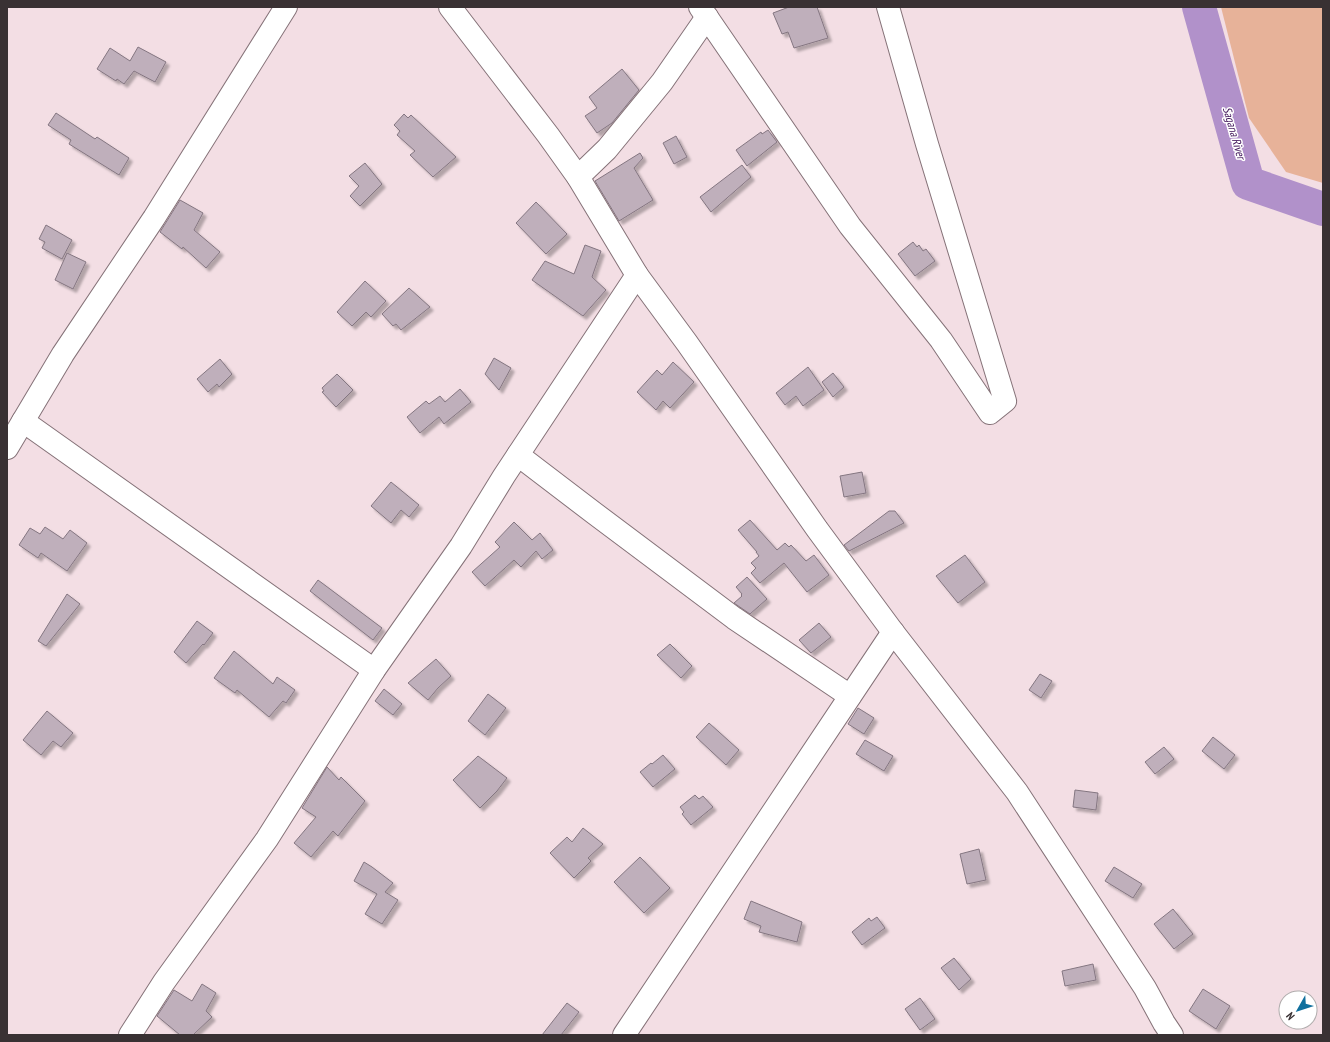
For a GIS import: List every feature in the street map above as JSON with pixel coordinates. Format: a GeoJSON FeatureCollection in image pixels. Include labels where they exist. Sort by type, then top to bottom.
{"type":"FeatureCollection","features":[{"type":"Feature","properties":{"kind":"street"},"geometry":{"type":"LineString","coordinates":[[7,448],[63,354],[154,218],[286,7]]}},
{"type":"Feature","properties":{"kind":"street"},"geometry":{"type":"LineString","coordinates":[[450,7],[548,135],[578,177],[637,275],[687,343],[817,529],[893,632],[1017,792],[1145,988],[1162,1031]]}},
{"type":"Feature","properties":{"kind":"street"},"geometry":{"type":"LineString","coordinates":[[578,177],[607,149],[662,82],[704,12],[850,226],[941,340],[990,412],[1005,401],[927,144],[888,7]]}},
{"type":"Feature","properties":{"kind":"street"},"geometry":{"type":"LineString","coordinates":[[130,1035],[164,982],[267,839],[374,670],[461,546],[518,454],[637,275]]}},
{"type":"Feature","properties":{"kind":"street"},"geometry":{"type":"LineString","coordinates":[[24,421],[374,670]]}},
{"type":"Feature","properties":{"kind":"street"},"geometry":{"type":"LineString","coordinates":[[518,454],[734,618],[850,696]]}},
{"type":"Feature","properties":{"kind":"street"},"geometry":{"type":"LineString","coordinates":[[624,1035],[893,632]]}},
{"type":"Feature","properties":{"kind":"shaded area"},"geometry":{"type":"Polygon","coordinates":[[[1221,7],[1323,7],[1323,183],[1286,172],[1249,118],[1221,7]]]}},
{"type":"Feature","properties":{"kind":"building"},"geometry":{"type":"Polygon","coordinates":[[[789,7],[817,7],[828,38],[794,48],[788,32],[782,34],[773,13],[789,7]]]}},
{"type":"Feature","properties":{"kind":"building"},"geometry":{"type":"Polygon","coordinates":[[[138,47],[166,62],[155,82],[134,71],[124,84],[117,79],[116,81],[97,69],[110,48],[130,61],[138,47]]]}},
{"type":"Feature","properties":{"kind":"building"},"geometry":{"type":"Polygon","coordinates":[[[622,69],[639,90],[612,123],[597,133],[585,116],[597,108],[589,97],[622,69]]]}},
{"type":"Feature","properties":{"kind":"building"},"geometry":{"type":"Polygon","coordinates":[[[56,113],[95,139],[97,137],[129,158],[119,175],[69,144],[71,140],[48,125],[56,113]]]}},
{"type":"Feature","properties":{"kind":"building"},"geometry":{"type":"Polygon","coordinates":[[[404,114],[408,118],[411,115],[456,157],[433,177],[410,155],[415,151],[397,135],[400,131],[394,125],[404,114]]]}},
{"type":"Feature","properties":{"kind":"building"},"geometry":{"type":"Polygon","coordinates":[[[768,130],[777,142],[747,166],[736,150],[761,132],[762,134],[768,130]]]}},
{"type":"Feature","properties":{"kind":"building"},"geometry":{"type":"Polygon","coordinates":[[[676,136],[687,157],[674,164],[663,143],[676,136]]]}},
{"type":"Feature","properties":{"kind":"building"},"geometry":{"type":"Polygon","coordinates":[[[640,153],[643,158],[634,168],[653,200],[619,221],[595,181],[640,153]]]}},
{"type":"Feature","properties":{"kind":"building"},"geometry":{"type":"Polygon","coordinates":[[[365,163],[382,184],[360,206],[350,196],[359,186],[349,176],[365,163]]]}},
{"type":"Feature","properties":{"kind":"building"},"geometry":{"type":"Polygon","coordinates":[[[742,165],[751,177],[711,212],[700,197],[742,165]]]}},
{"type":"Feature","properties":{"kind":"building"},"geometry":{"type":"Polygon","coordinates":[[[180,200],[203,213],[194,230],[220,252],[206,268],[183,247],[182,249],[160,232],[180,200]]]}},
{"type":"Feature","properties":{"kind":"building"},"geometry":{"type":"Polygon","coordinates":[[[536,202],[567,234],[546,254],[516,223],[536,202]]]}},
{"type":"Feature","properties":{"kind":"building"},"geometry":{"type":"Polygon","coordinates":[[[46,225],[72,240],[62,259],[42,248],[45,242],[39,239],[46,225]]]}},
{"type":"Feature","properties":{"kind":"building"},"geometry":{"type":"Polygon","coordinates":[[[913,242],[917,247],[919,245],[923,251],[926,249],[935,261],[915,276],[898,254],[913,242]]]}},
{"type":"Feature","properties":{"kind":"building"},"geometry":{"type":"Polygon","coordinates":[[[585,245],[601,251],[592,277],[606,290],[583,316],[532,280],[545,261],[574,274],[585,245]]]}},
{"type":"Feature","properties":{"kind":"building"},"geometry":{"type":"Polygon","coordinates":[[[67,253],[86,262],[73,289],[55,280],[67,253]]]}},
{"type":"Feature","properties":{"kind":"building"},"geometry":{"type":"Polygon","coordinates":[[[365,281],[386,301],[371,317],[366,312],[352,326],[337,312],[365,281]]]}},
{"type":"Feature","properties":{"kind":"building"},"geometry":{"type":"Polygon","coordinates":[[[409,288],[430,307],[401,330],[396,324],[393,326],[382,314],[409,288]]]}},
{"type":"Feature","properties":{"kind":"building"},"geometry":{"type":"Polygon","coordinates":[[[494,358],[511,368],[499,390],[485,374],[494,358]]]}},
{"type":"Feature","properties":{"kind":"building"},"geometry":{"type":"Polygon","coordinates":[[[220,359],[232,374],[219,387],[217,384],[208,392],[197,379],[220,359]]]}},
{"type":"Feature","properties":{"kind":"building"},"geometry":{"type":"Polygon","coordinates":[[[673,362],[694,382],[670,408],[663,401],[656,410],[637,392],[657,370],[662,375],[673,362]]]}},
{"type":"Feature","properties":{"kind":"building"},"geometry":{"type":"Polygon","coordinates":[[[808,367],[824,390],[803,406],[796,396],[785,405],[776,393],[808,367]]]}},
{"type":"Feature","properties":{"kind":"building"},"geometry":{"type":"Polygon","coordinates":[[[833,373],[844,387],[833,397],[822,382],[833,373]]]}},
{"type":"Feature","properties":{"kind":"building"},"geometry":{"type":"Polygon","coordinates":[[[337,374],[353,390],[336,407],[322,392],[324,391],[322,388],[337,374]]]}},
{"type":"Feature","properties":{"kind":"building"},"geometry":{"type":"Polygon","coordinates":[[[460,389],[471,402],[444,424],[439,417],[420,433],[407,417],[426,401],[429,404],[440,396],[445,402],[460,389]]]}},
{"type":"Feature","properties":{"kind":"building"},"geometry":{"type":"Polygon","coordinates":[[[862,472],[866,493],[844,497],[840,476],[862,472]]]}},
{"type":"Feature","properties":{"kind":"building"},"geometry":{"type":"Polygon","coordinates":[[[391,482],[419,505],[409,517],[401,510],[391,523],[371,506],[391,482]]]}},
{"type":"Feature","properties":{"kind":"building"},"geometry":{"type":"Polygon","coordinates":[[[889,511],[895,511],[904,523],[849,551],[844,545],[889,511]]]}},
{"type":"Feature","properties":{"kind":"building"},"geometry":{"type":"Polygon","coordinates":[[[750,520],[777,550],[785,543],[789,547],[791,545],[806,561],[814,555],[829,575],[807,592],[784,563],[760,583],[751,573],[756,568],[751,563],[759,556],[738,530],[750,520]]]}},
{"type":"Feature","properties":{"kind":"building"},"geometry":{"type":"Polygon","coordinates":[[[514,522],[532,540],[540,533],[553,550],[542,559],[536,551],[521,567],[514,560],[485,586],[472,572],[500,547],[495,542],[514,522]]]}},
{"type":"Feature","properties":{"kind":"building"},"geometry":{"type":"Polygon","coordinates":[[[45,527],[63,539],[70,530],[87,543],[67,571],[41,553],[38,558],[19,545],[30,528],[40,534],[45,527]]]}},
{"type":"Feature","properties":{"kind":"building"},"geometry":{"type":"Polygon","coordinates":[[[965,555],[985,582],[958,603],[936,576],[965,555]]]}},
{"type":"Feature","properties":{"kind":"building"},"geometry":{"type":"Polygon","coordinates":[[[747,577],[767,599],[750,614],[734,603],[742,596],[736,587],[747,577]]]}},
{"type":"Feature","properties":{"kind":"building"},"geometry":{"type":"Polygon","coordinates":[[[318,580],[382,628],[373,640],[310,591],[318,580]]]}},
{"type":"Feature","properties":{"kind":"building"},"geometry":{"type":"Polygon","coordinates":[[[67,594],[80,604],[46,646],[38,641],[67,594]]]}},
{"type":"Feature","properties":{"kind":"building"},"geometry":{"type":"Polygon","coordinates":[[[197,621],[213,633],[204,645],[203,644],[186,663],[174,652],[197,621]]]}},
{"type":"Feature","properties":{"kind":"building"},"geometry":{"type":"Polygon","coordinates":[[[819,623],[831,637],[811,653],[799,640],[819,623]]]}},
{"type":"Feature","properties":{"kind":"building"},"geometry":{"type":"Polygon","coordinates":[[[670,644],[692,666],[681,678],[657,655],[670,644]]]}},
{"type":"Feature","properties":{"kind":"building"},"geometry":{"type":"Polygon","coordinates":[[[234,651],[273,684],[277,677],[295,690],[286,703],[283,701],[269,717],[237,690],[235,693],[214,678],[234,651]]]}},
{"type":"Feature","properties":{"kind":"building"},"geometry":{"type":"Polygon","coordinates":[[[436,659],[451,676],[428,700],[408,683],[436,659]]]}},
{"type":"Feature","properties":{"kind":"building"},"geometry":{"type":"Polygon","coordinates":[[[1040,674],[1052,681],[1041,698],[1029,690],[1040,674]]]}},
{"type":"Feature","properties":{"kind":"building"},"geometry":{"type":"Polygon","coordinates":[[[384,689],[402,704],[393,715],[375,701],[384,689]]]}},
{"type":"Feature","properties":{"kind":"building"},"geometry":{"type":"Polygon","coordinates":[[[488,694],[506,708],[485,735],[468,721],[488,694]]]}},
{"type":"Feature","properties":{"kind":"building"},"geometry":{"type":"Polygon","coordinates":[[[858,708],[874,718],[864,734],[848,724],[858,708]]]}},
{"type":"Feature","properties":{"kind":"building"},"geometry":{"type":"Polygon","coordinates":[[[47,711],[73,733],[61,747],[53,741],[41,755],[23,740],[47,711]]]}},
{"type":"Feature","properties":{"kind":"building"},"geometry":{"type":"Polygon","coordinates":[[[709,723],[739,750],[726,765],[696,737],[709,723]]]}},
{"type":"Feature","properties":{"kind":"building"},"geometry":{"type":"Polygon","coordinates":[[[1213,737],[1235,755],[1224,769],[1202,751],[1213,737]]]}},
{"type":"Feature","properties":{"kind":"building"},"geometry":{"type":"Polygon","coordinates":[[[865,740],[893,756],[884,771],[856,754],[865,740]]]}},
{"type":"Feature","properties":{"kind":"building"},"geometry":{"type":"Polygon","coordinates":[[[1164,747],[1174,759],[1155,774],[1145,762],[1164,747]]]}},
{"type":"Feature","properties":{"kind":"building"},"geometry":{"type":"Polygon","coordinates":[[[663,755],[675,769],[653,787],[640,772],[663,755]]]}},
{"type":"Feature","properties":{"kind":"building"},"geometry":{"type":"Polygon","coordinates":[[[478,756],[507,778],[497,791],[480,808],[453,780],[478,756]]]}},
{"type":"Feature","properties":{"kind":"building"},"geometry":{"type":"Polygon","coordinates":[[[327,767],[339,780],[341,777],[365,801],[338,836],[333,831],[311,857],[294,843],[316,817],[302,808],[327,767]]]}},
{"type":"Feature","properties":{"kind":"building"},"geometry":{"type":"Polygon","coordinates":[[[1075,790],[1098,793],[1096,810],[1073,807],[1075,790]]]}},
{"type":"Feature","properties":{"kind":"building"},"geometry":{"type":"Polygon","coordinates":[[[695,795],[699,799],[703,796],[713,807],[691,825],[682,814],[684,812],[680,807],[695,795]]]}},
{"type":"Feature","properties":{"kind":"building"},"geometry":{"type":"Polygon","coordinates":[[[583,828],[603,844],[588,858],[591,861],[574,878],[550,853],[567,837],[572,842],[583,828]]]}},
{"type":"Feature","properties":{"kind":"building"},"geometry":{"type":"Polygon","coordinates":[[[979,849],[986,880],[967,884],[960,854],[979,849]]]}},
{"type":"Feature","properties":{"kind":"building"},"geometry":{"type":"Polygon","coordinates":[[[640,857],[670,888],[644,913],[614,882],[640,857]]]}},
{"type":"Feature","properties":{"kind":"building"},"geometry":{"type":"Polygon","coordinates":[[[364,862],[393,883],[385,892],[398,900],[382,924],[365,914],[377,894],[354,881],[364,862]]]}},
{"type":"Feature","properties":{"kind":"building"},"geometry":{"type":"Polygon","coordinates":[[[1114,867],[1142,884],[1133,898],[1105,881],[1114,867]]]}},
{"type":"Feature","properties":{"kind":"building"},"geometry":{"type":"Polygon","coordinates":[[[751,901],[802,922],[797,942],[759,932],[761,926],[744,919],[751,901]]]}},
{"type":"Feature","properties":{"kind":"building"},"geometry":{"type":"Polygon","coordinates":[[[1173,909],[1193,934],[1174,949],[1154,924],[1173,909]]]}},
{"type":"Feature","properties":{"kind":"building"},"geometry":{"type":"Polygon","coordinates":[[[877,917],[885,928],[862,945],[852,932],[869,918],[871,921],[877,917]]]}},
{"type":"Feature","properties":{"kind":"building"},"geometry":{"type":"Polygon","coordinates":[[[954,958],[971,979],[959,990],[941,968],[954,958]]]}},
{"type":"Feature","properties":{"kind":"building"},"geometry":{"type":"Polygon","coordinates":[[[1093,964],[1096,980],[1065,986],[1062,971],[1093,964]]]}},
{"type":"Feature","properties":{"kind":"building"},"geometry":{"type":"Polygon","coordinates":[[[202,984],[216,993],[206,1011],[212,1017],[193,1035],[180,1035],[157,1016],[174,990],[192,1001],[202,984]]]}},
{"type":"Feature","properties":{"kind":"building"},"geometry":{"type":"Polygon","coordinates":[[[1203,989],[1230,1006],[1216,1029],[1189,1011],[1203,989]]]}},
{"type":"Feature","properties":{"kind":"building"},"geometry":{"type":"Polygon","coordinates":[[[920,998],[935,1019],[920,1030],[905,1009],[920,998]]]}},
{"type":"Feature","properties":{"kind":"building"},"geometry":{"type":"Polygon","coordinates":[[[567,1003],[579,1012],[561,1035],[542,1035],[567,1003]]]}},
{"type":"Feature","properties":{"kind":"waterway","name":"Sagana River"},"geometry":{"type":"LineString","coordinates":[[1199,7],[1248,183],[1323,209]]}}]}
